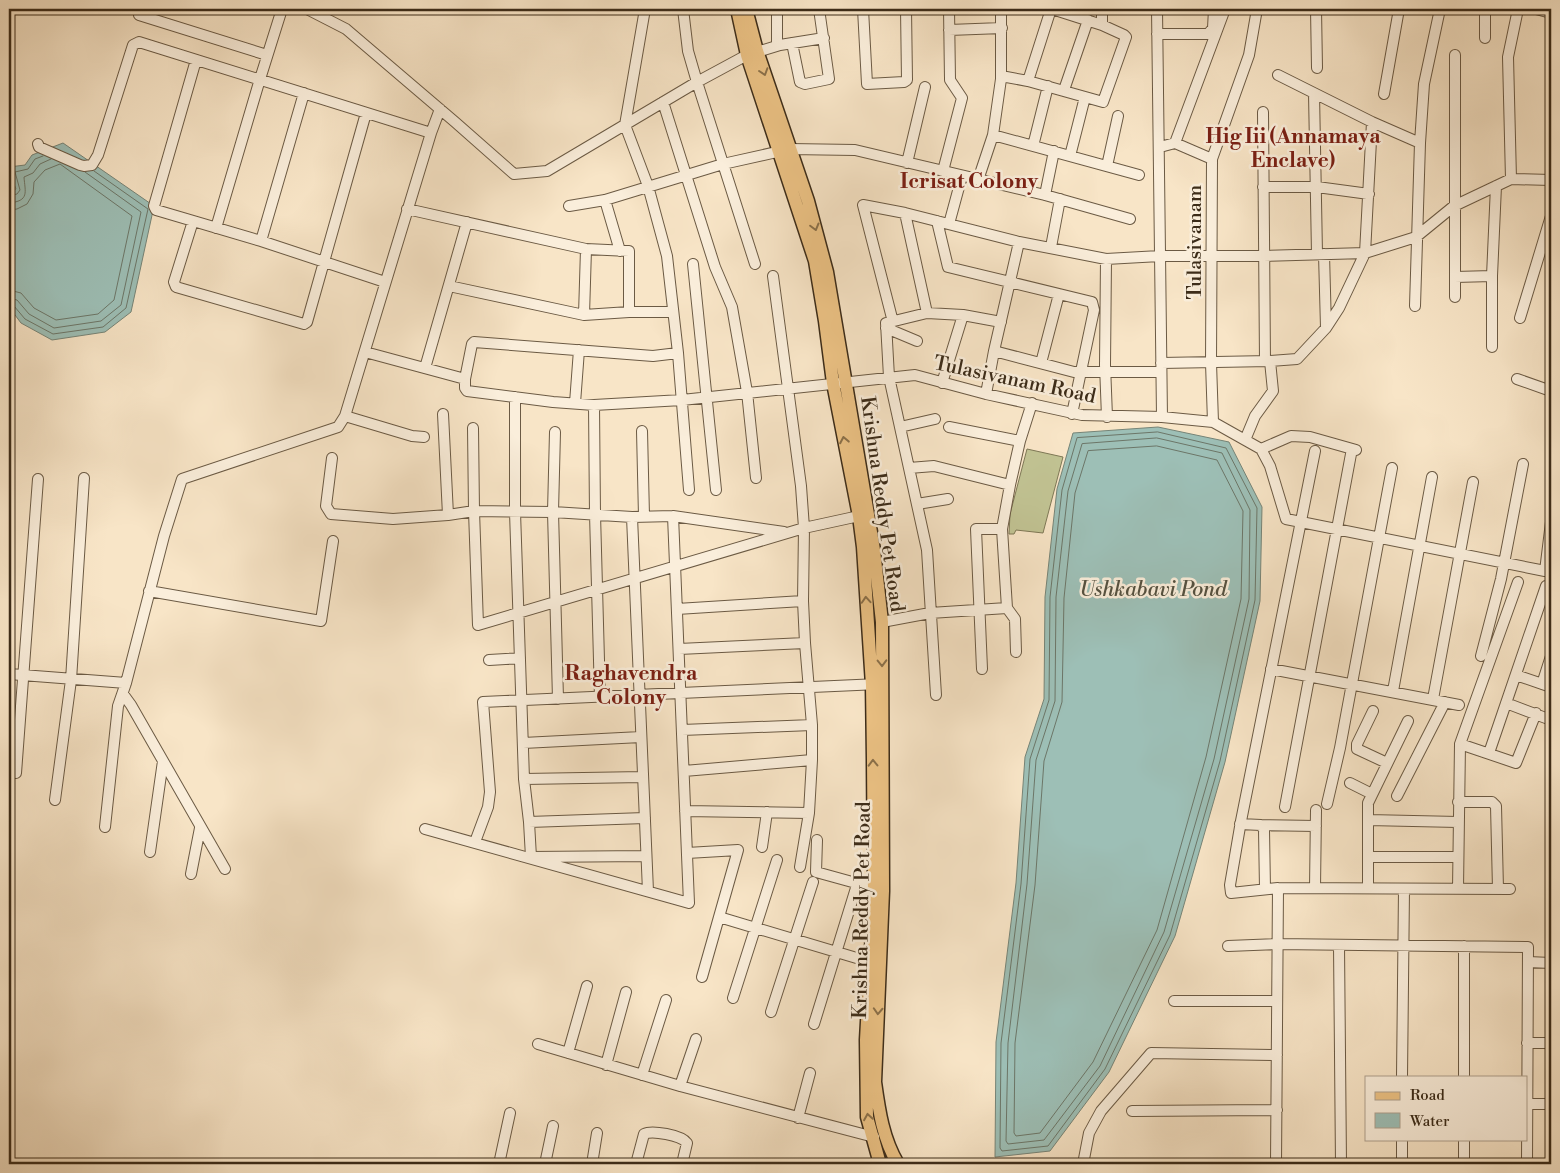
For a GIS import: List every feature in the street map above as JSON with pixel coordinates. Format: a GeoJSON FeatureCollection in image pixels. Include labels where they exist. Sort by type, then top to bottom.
{"type":"FeatureCollection","features":[{"type":"Feature","properties":{"kind":"main road","name":"Krishna Reddy Pet Road"},"geometry":{"type":"LineString","coordinates":[[737,9],[784,150],[814,261],[874,550],[882,622],[877,684],[874,888],[866,1040],[867,1117],[880,1164]]}},
{"type":"Feature","properties":{"kind":"main road","name":"Krishna Reddy Pet Road"},"geometry":{"type":"LineString","coordinates":[[746,9],[752,53]]}},
{"type":"Feature","properties":{"kind":"main road","name":"Krishna Reddy Pet Road"},"geometry":{"type":"LineString","coordinates":[[839,382],[863,547],[877,684],[883,891],[875,1082],[879,1112],[887,1142],[898,1164]]}},
{"type":"Feature","properties":{"kind":"street"},"geometry":{"type":"LineString","coordinates":[[216,228],[282,9]]}},
{"type":"Feature","properties":{"kind":"street"},"geometry":{"type":"LineString","coordinates":[[307,9],[346,29],[514,174],[547,171],[697,82],[752,53],[777,45],[824,38]]}},
{"type":"Feature","properties":{"kind":"street"},"geometry":{"type":"LineString","coordinates":[[645,9],[625,125],[648,186],[667,256],[678,353],[689,490]]}},
{"type":"Feature","properties":{"kind":"street"},"geometry":{"type":"LineString","coordinates":[[683,9],[688,51],[755,264]]}},
{"type":"Feature","properties":{"kind":"street"},"geometry":{"type":"LineString","coordinates":[[777,9],[777,45]]}},
{"type":"Feature","properties":{"kind":"street"},"geometry":{"type":"LineString","coordinates":[[792,43],[800,82],[805,84],[827,81],[829,77],[819,9]]}},
{"type":"Feature","properties":{"kind":"street"},"geometry":{"type":"LineString","coordinates":[[864,9],[867,84],[904,82],[907,80],[906,9]]}},
{"type":"Feature","properties":{"kind":"street"},"geometry":{"type":"LineString","coordinates":[[944,171],[962,98],[950,80],[949,9]]}},
{"type":"Feature","properties":{"kind":"street"},"geometry":{"type":"LineString","coordinates":[[978,180],[993,135],[1001,76],[1001,9]]}},
{"type":"Feature","properties":{"kind":"street"},"geometry":{"type":"LineString","coordinates":[[1001,76],[1064,90],[1102,102],[1104,101],[1126,37],[1102,25],[1051,9],[1028,81]]}},
{"type":"Feature","properties":{"kind":"street"},"geometry":{"type":"LineString","coordinates":[[1102,9],[1102,25]]}},
{"type":"Feature","properties":{"kind":"street"},"geometry":{"type":"LineString","coordinates":[[1157,9],[1162,417]]}},
{"type":"Feature","properties":{"kind":"street"},"geometry":{"type":"LineString","coordinates":[[1157,34],[1208,34],[1213,28],[1214,9]]}},
{"type":"Feature","properties":{"kind":"street"},"geometry":{"type":"LineString","coordinates":[[1175,143],[1225,9]]}},
{"type":"Feature","properties":{"kind":"street","name":"Tulasivanam"},"geometry":{"type":"LineString","coordinates":[[1213,422],[1211,363],[1212,159],[1249,55],[1258,9]]}},
{"type":"Feature","properties":{"kind":"street"},"geometry":{"type":"LineString","coordinates":[[1316,9],[1317,68]]}},
{"type":"Feature","properties":{"kind":"street"},"geometry":{"type":"LineString","coordinates":[[1384,94],[1399,9]]}},
{"type":"Feature","properties":{"kind":"street"},"geometry":{"type":"LineString","coordinates":[[1415,306],[1416,237],[1424,84],[1440,9]]}},
{"type":"Feature","properties":{"kind":"street"},"geometry":{"type":"LineString","coordinates":[[1484,9],[1485,38]]}},
{"type":"Feature","properties":{"kind":"street"},"geometry":{"type":"LineString","coordinates":[[1511,179],[1508,57],[1518,9]]}},
{"type":"Feature","properties":{"kind":"street"},"geometry":{"type":"LineString","coordinates":[[1536,9],[1551,13]]}},
{"type":"Feature","properties":{"kind":"street"},"geometry":{"type":"LineString","coordinates":[[139,15],[267,55]]}},
{"type":"Feature","properties":{"kind":"street"},"geometry":{"type":"LineString","coordinates":[[1064,90],[1088,20]]}},
{"type":"Feature","properties":{"kind":"street"},"geometry":{"type":"LineString","coordinates":[[949,30],[1002,28]]}},
{"type":"Feature","properties":{"kind":"street"},"geometry":{"type":"LineString","coordinates":[[38,144],[80,165],[92,165],[98,155],[133,45],[136,42],[431,133]]}},
{"type":"Feature","properties":{"kind":"street"},"geometry":{"type":"LineString","coordinates":[[1455,55],[1455,297]]}},
{"type":"Feature","properties":{"kind":"street"},"geometry":{"type":"LineString","coordinates":[[196,60],[154,206],[156,210],[261,241],[385,282]]}},
{"type":"Feature","properties":{"kind":"street"},"geometry":{"type":"LineString","coordinates":[[1278,75],[1372,122],[1420,143]]}},
{"type":"Feature","properties":{"kind":"street"},"geometry":{"type":"LineString","coordinates":[[1034,146],[1048,86]]}},
{"type":"Feature","properties":{"kind":"street"},"geometry":{"type":"LineString","coordinates":[[907,163],[925,87]]}},
{"type":"Feature","properties":{"kind":"street"},"geometry":{"type":"LineString","coordinates":[[1314,92],[1316,187],[1326,328]]}},
{"type":"Feature","properties":{"kind":"street"},"geometry":{"type":"LineString","coordinates":[[261,241],[304,93]]}},
{"type":"Feature","properties":{"kind":"street"},"geometry":{"type":"LineString","coordinates":[[1070,156],[1085,97]]}},
{"type":"Feature","properties":{"kind":"street"},"geometry":{"type":"LineString","coordinates":[[663,102],[715,267],[732,307],[748,392],[756,478]]}},
{"type":"Feature","properties":{"kind":"street"},"geometry":{"type":"LineString","coordinates":[[105,827],[118,706],[126,683],[164,536],[182,479],[335,429],[345,416],[407,209],[440,109]]}},
{"type":"Feature","properties":{"kind":"street"},"geometry":{"type":"LineString","coordinates":[[1245,440],[1255,416],[1273,391],[1268,361],[1264,256],[1263,112]]}},
{"type":"Feature","properties":{"kind":"street"},"geometry":{"type":"LineString","coordinates":[[194,221],[174,282],[176,287],[304,324],[307,322],[366,113]]}},
{"type":"Feature","properties":{"kind":"street"},"geometry":{"type":"LineString","coordinates":[[1107,166],[1118,116]]}},
{"type":"Feature","properties":{"kind":"street"},"geometry":{"type":"LineString","coordinates":[[994,350],[1074,372],[1106,372],[1211,363],[1297,359],[1326,328],[1339,308],[1350,289],[1365,253],[1372,122]]}},
{"type":"Feature","properties":{"kind":"street"},"geometry":{"type":"LineString","coordinates":[[993,135],[1139,175]]}},
{"type":"Feature","properties":{"kind":"street"},"geometry":{"type":"LineString","coordinates":[[1160,148],[1175,143],[1212,159]]}},
{"type":"Feature","properties":{"kind":"street"},"geometry":{"type":"LineString","coordinates":[[569,206],[605,200],[724,164],[784,150],[855,150],[1045,196],[1130,219]]}},
{"type":"Feature","properties":{"kind":"street"},"geometry":{"type":"LineString","coordinates":[[1045,196],[1054,151]]}},
{"type":"Feature","properties":{"kind":"street"},"geometry":{"type":"LineString","coordinates":[[949,224],[962,176]]}},
{"type":"Feature","properties":{"kind":"street"},"geometry":{"type":"LineString","coordinates":[[936,695],[927,550],[889,377],[890,325],[863,205],[905,213],[1019,242],[1106,259],[1160,256],[1264,256],[1365,253],[1416,237],[1454,206],[1511,179],[1551,180]]}},
{"type":"Feature","properties":{"kind":"street"},"geometry":{"type":"LineString","coordinates":[[1492,347],[1492,276],[1496,186]]}},
{"type":"Feature","properties":{"kind":"street"},"geometry":{"type":"LineString","coordinates":[[1263,187],[1316,187],[1369,194]]}},
{"type":"Feature","properties":{"kind":"street"},"geometry":{"type":"LineString","coordinates":[[605,200],[620,251]]}},
{"type":"Feature","properties":{"kind":"street"},"geometry":{"type":"LineString","coordinates":[[1051,247],[1060,200]]}},
{"type":"Feature","properties":{"kind":"street"},"geometry":{"type":"LineString","coordinates":[[407,209],[586,250],[629,251],[629,312]]}},
{"type":"Feature","properties":{"kind":"street"},"geometry":{"type":"LineString","coordinates":[[905,213],[927,313]]}},
{"type":"Feature","properties":{"kind":"street"},"geometry":{"type":"LineString","coordinates":[[1520,318],[1551,216]]}},
{"type":"Feature","properties":{"kind":"street"},"geometry":{"type":"LineString","coordinates":[[937,221],[948,267],[1092,302],[1094,310],[1072,414]]}},
{"type":"Feature","properties":{"kind":"street"},"geometry":{"type":"LineString","coordinates":[[425,368],[467,222]]}},
{"type":"Feature","properties":{"kind":"street"},"geometry":{"type":"LineString","coordinates":[[986,394],[994,350],[1019,242]]}},
{"type":"Feature","properties":{"kind":"street"},"geometry":{"type":"LineString","coordinates":[[584,315],[586,250]]}},
{"type":"Feature","properties":{"kind":"street"},"geometry":{"type":"LineString","coordinates":[[1106,259],[1107,417]]}},
{"type":"Feature","properties":{"kind":"street"},"geometry":{"type":"LineString","coordinates":[[694,264],[716,490]]}},
{"type":"Feature","properties":{"kind":"street"},"geometry":{"type":"LineString","coordinates":[[773,276],[801,486],[804,528],[803,601],[812,725],[812,760],[809,813],[800,867]]}},
{"type":"Feature","properties":{"kind":"street"},"geometry":{"type":"LineString","coordinates":[[1455,277],[1492,276]]}},
{"type":"Feature","properties":{"kind":"street"},"geometry":{"type":"LineString","coordinates":[[449,286],[584,315],[673,312]]}},
{"type":"Feature","properties":{"kind":"street"},"geometry":{"type":"LineString","coordinates":[[1041,363],[1059,294]]}},
{"type":"Feature","properties":{"kind":"street"},"geometry":{"type":"LineString","coordinates":[[890,325],[927,313],[963,315],[1001,322]]}},
{"type":"Feature","properties":{"kind":"street"},"geometry":{"type":"LineString","coordinates":[[942,383],[963,315]]}},
{"type":"Feature","properties":{"kind":"street"},"geometry":{"type":"LineString","coordinates":[[890,325],[917,341]]}},
{"type":"Feature","properties":{"kind":"street"},"geometry":{"type":"LineString","coordinates":[[365,352],[465,380],[474,342],[653,356],[678,353]]}},
{"type":"Feature","properties":{"kind":"street"},"geometry":{"type":"LineString","coordinates":[[575,404],[579,350]]}},
{"type":"Feature","properties":{"kind":"street","name":"Tulasivanam Road"},"geometry":{"type":"LineString","coordinates":[[465,380],[467,391],[594,405],[682,400],[915,374],[942,383],[1072,414],[1107,417],[1162,417],[1213,422],[1261,449]]}},
{"type":"Feature","properties":{"kind":"street"},"geometry":{"type":"LineString","coordinates":[[1517,379],[1551,391]]}},
{"type":"Feature","properties":{"kind":"street"},"geometry":{"type":"LineString","coordinates":[[515,397],[515,512],[521,700],[524,780],[531,857]]}},
{"type":"Feature","properties":{"kind":"street"},"geometry":{"type":"LineString","coordinates":[[1016,652],[1015,619],[1007,608],[1002,529],[1020,441],[1032,403]]}},
{"type":"Feature","properties":{"kind":"street"},"geometry":{"type":"LineString","coordinates":[[594,405],[594,514],[600,697]]}},
{"type":"Feature","properties":{"kind":"street"},"geometry":{"type":"LineString","coordinates":[[443,414],[448,515]]}},
{"type":"Feature","properties":{"kind":"street"},"geometry":{"type":"LineString","coordinates":[[345,416],[412,436],[424,437]]}},
{"type":"Feature","properties":{"kind":"street"},"geometry":{"type":"LineString","coordinates":[[900,426],[935,419]]}},
{"type":"Feature","properties":{"kind":"street"},"geometry":{"type":"LineString","coordinates":[[949,427],[1020,441]]}},
{"type":"Feature","properties":{"kind":"street"},"geometry":{"type":"LineString","coordinates":[[473,428],[478,625],[804,528],[859,516]]}},
{"type":"Feature","properties":{"kind":"street"},"geometry":{"type":"LineString","coordinates":[[642,431],[644,516]]}},
{"type":"Feature","properties":{"kind":"street"},"geometry":{"type":"LineString","coordinates":[[555,432],[553,512],[558,699]]}},
{"type":"Feature","properties":{"kind":"street"},"geometry":{"type":"LineString","coordinates":[[1285,807],[1337,530],[1353,452],[1310,437],[1291,436],[1261,449],[1270,466],[1286,519],[1300,523],[1337,530],[1379,537],[1548,572]]}},
{"type":"Feature","properties":{"kind":"street"},"geometry":{"type":"LineString","coordinates":[[1315,451],[1240,824],[1230,885],[1231,893],[1278,888],[1510,889]]}},
{"type":"Feature","properties":{"kind":"street"},"geometry":{"type":"LineString","coordinates":[[332,458],[326,506],[330,514],[393,519],[474,511],[553,512],[632,517],[673,516],[788,533]]}},
{"type":"Feature","properties":{"kind":"street"},"geometry":{"type":"LineString","coordinates":[[1481,656],[1501,579],[1523,464]]}},
{"type":"Feature","properties":{"kind":"street"},"geometry":{"type":"LineString","coordinates":[[909,468],[934,466],[1010,485]]}},
{"type":"Feature","properties":{"kind":"street"},"geometry":{"type":"LineString","coordinates":[[1326,804],[1340,748],[1392,468]]}},
{"type":"Feature","properties":{"kind":"street"},"geometry":{"type":"LineString","coordinates":[[1393,691],[1432,477]]}},
{"type":"Feature","properties":{"kind":"street"},"geometry":{"type":"LineString","coordinates":[[55,800],[71,680],[84,478]]}},
{"type":"Feature","properties":{"kind":"street"},"geometry":{"type":"LineString","coordinates":[[16,773],[38,479]]}},
{"type":"Feature","properties":{"kind":"street"},"geometry":{"type":"LineString","coordinates":[[1433,699],[1474,482]]}},
{"type":"Feature","properties":{"kind":"street"},"geometry":{"type":"LineString","coordinates":[[917,504],[948,499]]}},
{"type":"Feature","properties":{"kind":"street"},"geometry":{"type":"LineString","coordinates":[[424,828],[689,903],[673,516]]}},
{"type":"Feature","properties":{"kind":"street"},"geometry":{"type":"LineString","coordinates":[[632,517],[648,891]]}},
{"type":"Feature","properties":{"kind":"street"},"geometry":{"type":"LineString","coordinates":[[1490,753],[1548,572],[1551,522]]}},
{"type":"Feature","properties":{"kind":"street"},"geometry":{"type":"LineString","coordinates":[[982,669],[976,529],[1002,529]]}},
{"type":"Feature","properties":{"kind":"street"},"geometry":{"type":"LineString","coordinates":[[149,591],[321,621],[333,540]]}},
{"type":"Feature","properties":{"kind":"street"},"geometry":{"type":"LineString","coordinates":[[1458,889],[1460,744],[1518,582]]}},
{"type":"Feature","properties":{"kind":"street"},"geometry":{"type":"LineString","coordinates":[[677,610],[803,601]]}},
{"type":"Feature","properties":{"kind":"street"},"geometry":{"type":"LineString","coordinates":[[882,622],[930,613],[1007,608]]}},
{"type":"Feature","properties":{"kind":"street"},"geometry":{"type":"LineString","coordinates":[[679,649],[805,643]]}},
{"type":"Feature","properties":{"kind":"street"},"geometry":{"type":"LineString","coordinates":[[1516,675],[1547,686],[1551,656]]}},
{"type":"Feature","properties":{"kind":"street"},"geometry":{"type":"LineString","coordinates":[[489,660],[520,658]]}},
{"type":"Feature","properties":{"kind":"street"},"geometry":{"type":"LineString","coordinates":[[1271,668],[1459,704]]}},
{"type":"Feature","properties":{"kind":"street"},"geometry":{"type":"LineString","coordinates":[[9,674],[126,683]]}},
{"type":"Feature","properties":{"kind":"street"},"geometry":{"type":"LineString","coordinates":[[475,842],[488,807],[490,792],[484,702],[877,684]]}},
{"type":"Feature","properties":{"kind":"street"},"geometry":{"type":"LineString","coordinates":[[123,694],[225,869]]}},
{"type":"Feature","properties":{"kind":"street"},"geometry":{"type":"LineString","coordinates":[[1398,796],[1445,702]]}},
{"type":"Feature","properties":{"kind":"street"},"geometry":{"type":"LineString","coordinates":[[1506,703],[1551,720]]}},
{"type":"Feature","properties":{"kind":"street"},"geometry":{"type":"LineString","coordinates":[[1373,711],[1357,744],[1357,748],[1387,763]]}},
{"type":"Feature","properties":{"kind":"street"},"geometry":{"type":"LineString","coordinates":[[1460,744],[1516,763],[1536,713]]}},
{"type":"Feature","properties":{"kind":"street"},"geometry":{"type":"LineString","coordinates":[[1368,888],[1368,803],[1408,721]]}},
{"type":"Feature","properties":{"kind":"street"},"geometry":{"type":"LineString","coordinates":[[682,730],[812,725]]}},
{"type":"Feature","properties":{"kind":"street"},"geometry":{"type":"LineString","coordinates":[[523,743],[641,737]]}},
{"type":"Feature","properties":{"kind":"street"},"geometry":{"type":"LineString","coordinates":[[684,771],[812,760]]}},
{"type":"Feature","properties":{"kind":"street"},"geometry":{"type":"LineString","coordinates":[[150,852],[163,761]]}},
{"type":"Feature","properties":{"kind":"street"},"geometry":{"type":"LineString","coordinates":[[524,780],[643,777]]}},
{"type":"Feature","properties":{"kind":"street"},"geometry":{"type":"LineString","coordinates":[[1350,783],[1372,794]]}},
{"type":"Feature","properties":{"kind":"street"},"geometry":{"type":"LineString","coordinates":[[1458,802],[1492,802],[1496,806],[1498,889]]}},
{"type":"Feature","properties":{"kind":"street"},"geometry":{"type":"LineString","coordinates":[[1315,888],[1316,810]]}},
{"type":"Feature","properties":{"kind":"street"},"geometry":{"type":"LineString","coordinates":[[685,811],[809,813]]}},
{"type":"Feature","properties":{"kind":"street"},"geometry":{"type":"LineString","coordinates":[[762,847],[767,812]]}},
{"type":"Feature","properties":{"kind":"street"},"geometry":{"type":"LineString","coordinates":[[529,822],[645,818]]}},
{"type":"Feature","properties":{"kind":"street"},"geometry":{"type":"LineString","coordinates":[[1368,820],[1458,822]]}},
{"type":"Feature","properties":{"kind":"street"},"geometry":{"type":"LineString","coordinates":[[1240,824],[1316,826]]}},
{"type":"Feature","properties":{"kind":"street"},"geometry":{"type":"LineString","coordinates":[[1261,825],[1264,830],[1265,889]]}},
{"type":"Feature","properties":{"kind":"street"},"geometry":{"type":"LineString","coordinates":[[191,874],[200,828]]}},
{"type":"Feature","properties":{"kind":"street"},"geometry":{"type":"LineString","coordinates":[[817,840],[816,872],[874,888]]}},
{"type":"Feature","properties":{"kind":"street"},"geometry":{"type":"LineString","coordinates":[[687,853],[738,850],[702,978]]}},
{"type":"Feature","properties":{"kind":"street"},"geometry":{"type":"LineString","coordinates":[[531,857],[646,856]]}},
{"type":"Feature","properties":{"kind":"street"},"geometry":{"type":"LineString","coordinates":[[1368,857],[1458,857]]}},
{"type":"Feature","properties":{"kind":"street"},"geometry":{"type":"LineString","coordinates":[[733,998],[776,860]]}},
{"type":"Feature","properties":{"kind":"street"},"geometry":{"type":"LineString","coordinates":[[771,1012],[813,882]]}},
{"type":"Feature","properties":{"kind":"street"},"geometry":{"type":"LineString","coordinates":[[814,1024],[856,888]]}},
{"type":"Feature","properties":{"kind":"street"},"geometry":{"type":"LineString","coordinates":[[1276,1164],[1278,888]]}},
{"type":"Feature","properties":{"kind":"street"},"geometry":{"type":"LineString","coordinates":[[1402,1076],[1404,889]]}},
{"type":"Feature","properties":{"kind":"street"},"geometry":{"type":"LineString","coordinates":[[719,917],[870,962]]}},
{"type":"Feature","properties":{"kind":"street"},"geometry":{"type":"LineString","coordinates":[[1228,946],[1278,944],[1528,947],[1527,1076]]}},
{"type":"Feature","properties":{"kind":"street"},"geometry":{"type":"LineString","coordinates":[[1339,945],[1341,1164]]}},
{"type":"Feature","properties":{"kind":"street"},"geometry":{"type":"LineString","coordinates":[[1464,946],[1464,1076]]}},
{"type":"Feature","properties":{"kind":"street"},"geometry":{"type":"LineString","coordinates":[[1528,962],[1551,962]]}},
{"type":"Feature","properties":{"kind":"street"},"geometry":{"type":"LineString","coordinates":[[568,1053],[587,986]]}},
{"type":"Feature","properties":{"kind":"street"},"geometry":{"type":"LineString","coordinates":[[606,1065],[626,992]]}},
{"type":"Feature","properties":{"kind":"street"},"geometry":{"type":"LineString","coordinates":[[642,1075],[666,1000]]}},
{"type":"Feature","properties":{"kind":"street"},"geometry":{"type":"LineString","coordinates":[[1174,1001],[1277,1001]]}},
{"type":"Feature","properties":{"kind":"street"},"geometry":{"type":"LineString","coordinates":[[680,1086],[696,1039]]}},
{"type":"Feature","properties":{"kind":"street"},"geometry":{"type":"LineString","coordinates":[[538,1044],[680,1086],[874,1137]]}},
{"type":"Feature","properties":{"kind":"street"},"geometry":{"type":"LineString","coordinates":[[1527,1044],[1551,1044]]}},
{"type":"Feature","properties":{"kind":"street"},"geometry":{"type":"LineString","coordinates":[[1083,1164],[1089,1133],[1101,1111],[1151,1053],[1277,1055]]}},
{"type":"Feature","properties":{"kind":"street"},"geometry":{"type":"LineString","coordinates":[[798,1118],[810,1073]]}},
{"type":"Feature","properties":{"kind":"street"},"geometry":{"type":"LineString","coordinates":[[1528,1104],[1551,1104]]}},
{"type":"Feature","properties":{"kind":"street"},"geometry":{"type":"LineString","coordinates":[[1132,1110],[1277,1110]]}},
{"type":"Feature","properties":{"kind":"street"},"geometry":{"type":"LineString","coordinates":[[499,1164],[510,1113]]}},
{"type":"Feature","properties":{"kind":"street"},"geometry":{"type":"LineString","coordinates":[[545,1164],[553,1126]]}},
{"type":"Feature","properties":{"kind":"street"},"geometry":{"type":"LineString","coordinates":[[636,1164],[641,1139],[648,1132],[678,1137],[686,1141],[682,1164]]}},
{"type":"Feature","properties":{"kind":"street"},"geometry":{"type":"LineString","coordinates":[[592,1164],[597,1133]]}},
{"type":"Feature","properties":{"kind":"street"},"geometry":{"type":"LineString","coordinates":[[1402,1140],[1402,1164]]}},
{"type":"Feature","properties":{"kind":"street"},"geometry":{"type":"LineString","coordinates":[[1464,1140],[1464,1164]]}},
{"type":"Feature","properties":{"kind":"street"},"geometry":{"type":"LineString","coordinates":[[1526,1140],[1526,1164]]}},
{"type":"Feature","properties":{"kind":"green space"},"geometry":{"type":"Polygon","coordinates":[[[1027,449],[1063,457],[1043,533],[1016,530],[1014,534],[1009,534],[1010,514],[1027,449]]]}},
{"type":"Feature","properties":{"kind":"water"},"geometry":{"type":"Polygon","coordinates":[[[63,143],[154,206],[131,312],[105,332],[52,340],[21,323],[9,307],[9,192],[16,189],[9,172],[9,167],[25,165],[32,155],[63,143]]]}},
{"type":"Feature","properties":{"kind":"water","name":"Ushkabavi Pond"},"geometry":{"type":"Polygon","coordinates":[[[1158,427],[1229,442],[1262,507],[1260,601],[1225,762],[1175,936],[1109,1072],[1050,1151],[995,1157],[996,1042],[1016,883],[1025,757],[1044,699],[1045,597],[1057,489],[1073,433],[1158,427]]]}},
{"type":"Feature","properties":{"kind":"district","name":"Hig Iii (Annamaya Enclave)"},"geometry":{"type":"Point","coordinates":[1293,148]}},
{"type":"Feature","properties":{"kind":"district","name":"Icrisat Colony"},"geometry":{"type":"Point","coordinates":[969,181]}},
{"type":"Feature","properties":{"kind":"district","name":"Raghavendra Colony"},"geometry":{"type":"Point","coordinates":[631,685]}}]}
